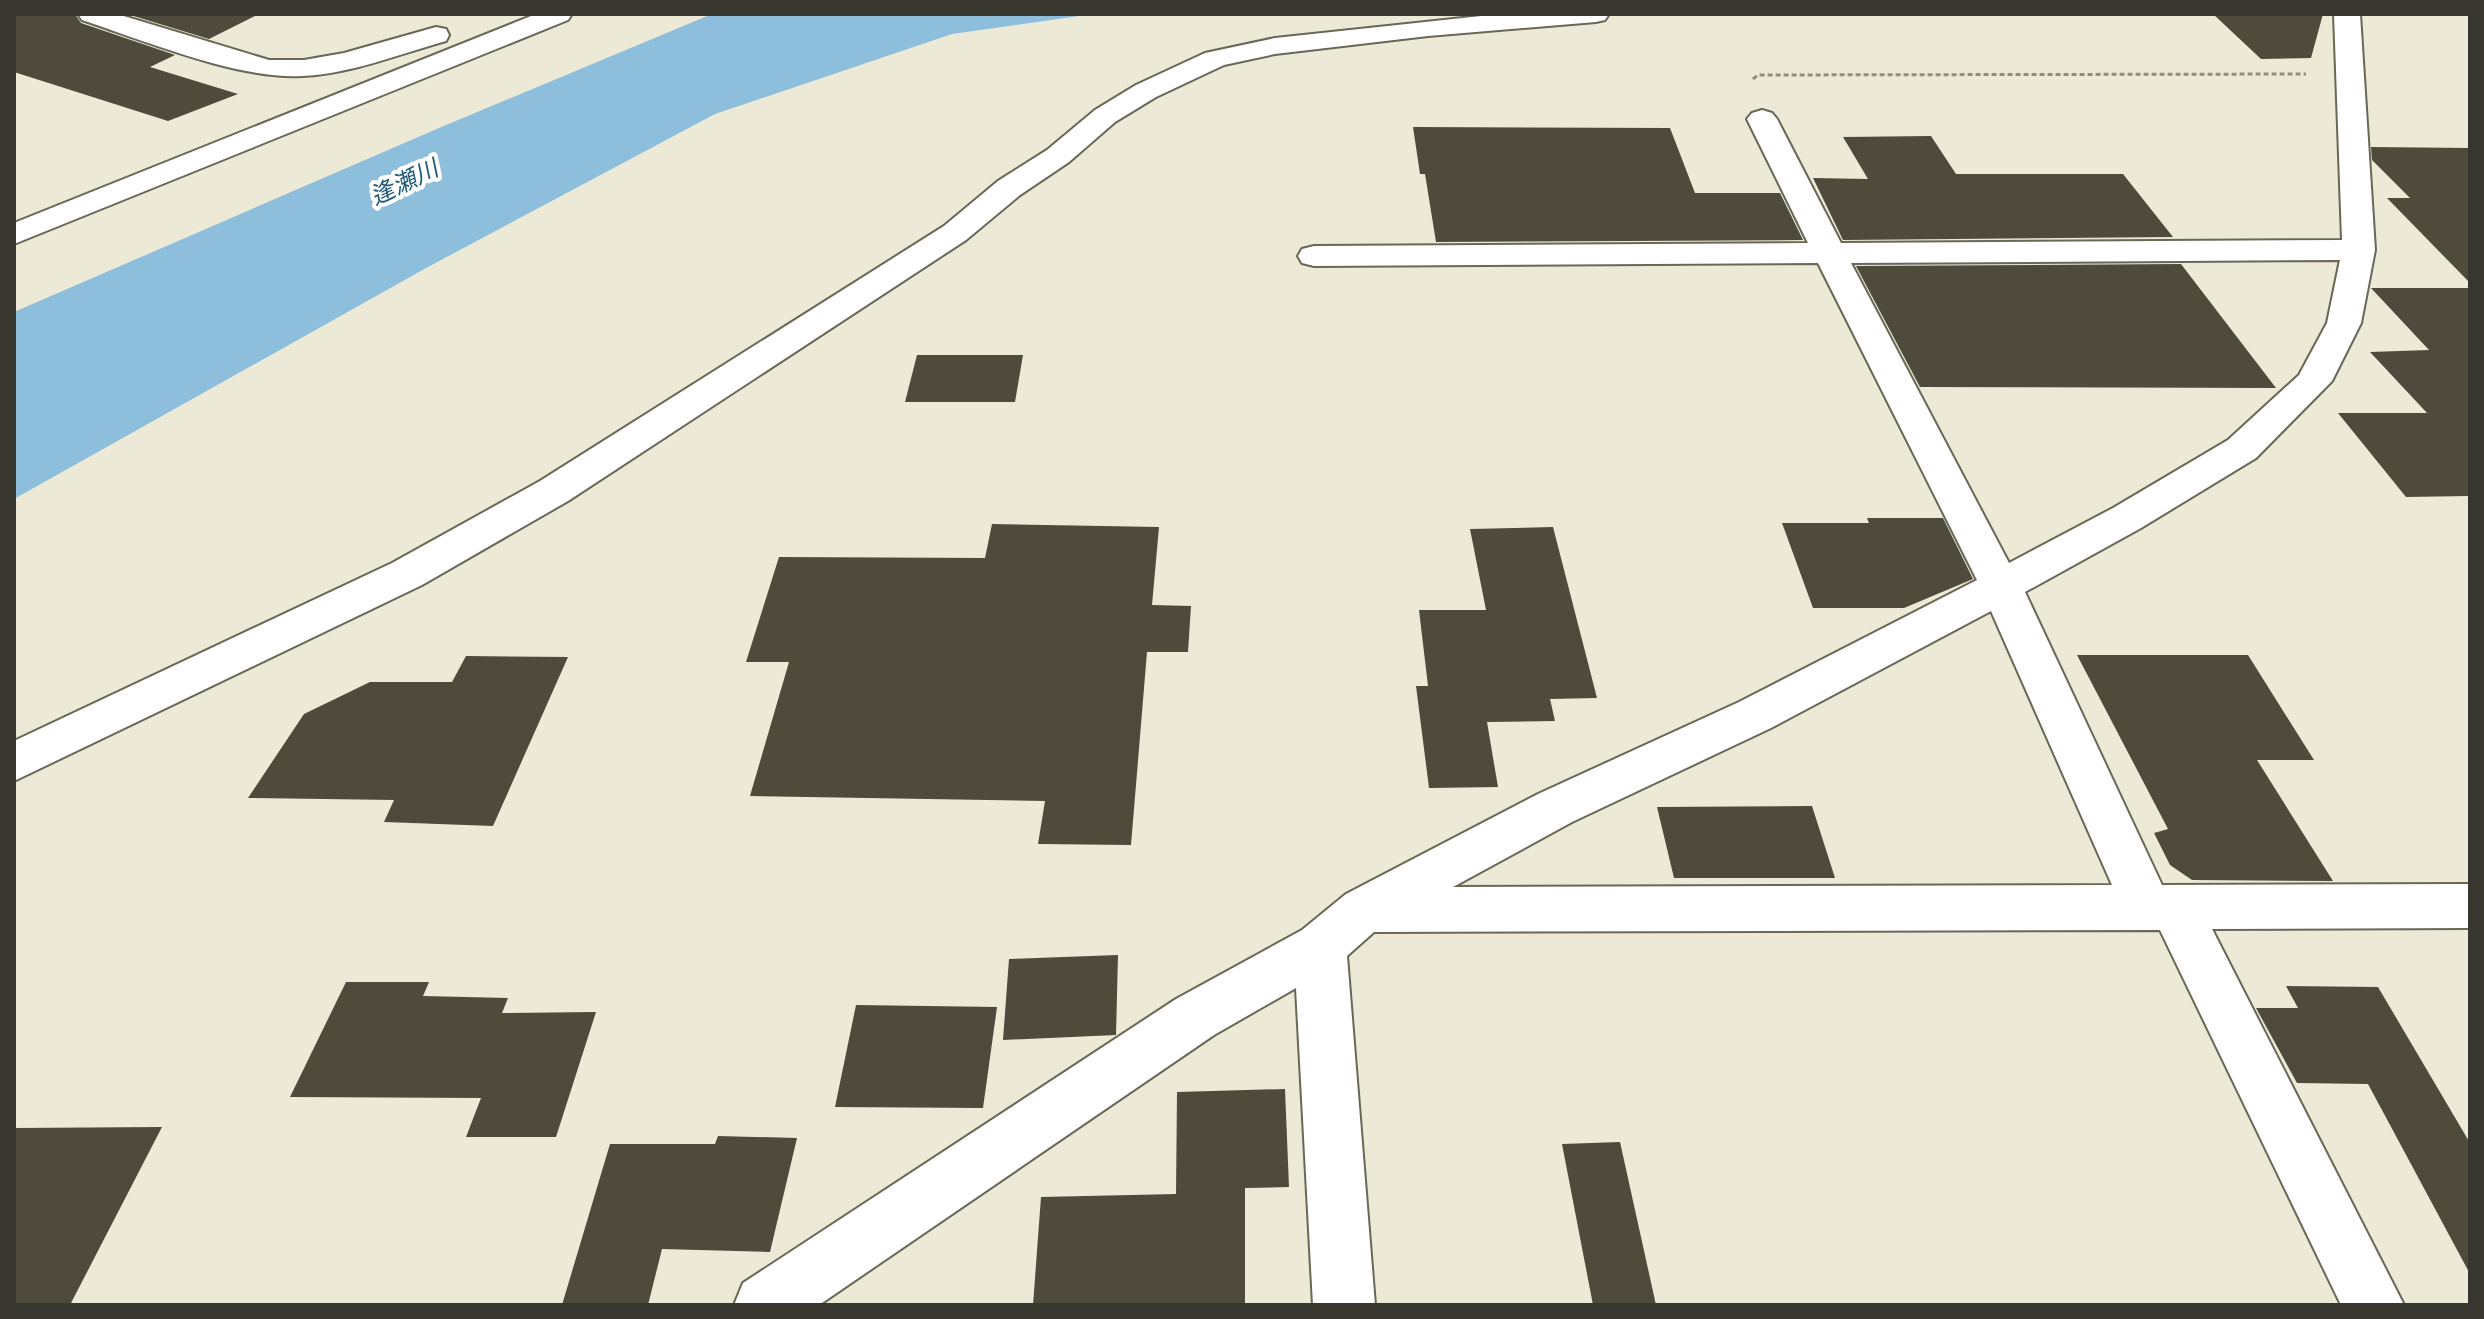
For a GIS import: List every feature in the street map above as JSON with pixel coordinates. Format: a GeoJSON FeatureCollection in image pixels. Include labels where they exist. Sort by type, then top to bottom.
{"type":"FeatureCollection","features":[{"type":"Feature","properties":{"kind":"street"},"geometry":{"type":"LineString","coordinates":[[91,14],[255,65],[287,69],[347,61],[514,14]]}},
{"type":"Feature","properties":{"kind":"street"},"geometry":{"type":"LineString","coordinates":[[14,234],[559,14]]}},
{"type":"Feature","properties":{"kind":"street"},"geometry":{"type":"LineString","coordinates":[[14,762],[407,574],[554,491],[955,233],[1009,188],[1058,156],[1105,116],[1180,73],[1215,59],[1275,46],[1428,28],[1596,14]]}},
{"type":"Feature","properties":{"kind":"street"},"geometry":{"type":"LineString","coordinates":[[765,1305],[1195,1017],[1320,947],[1364,910],[1555,808],[1755,715],[2001,586],[2127,518],[2242,449],[2314,381],[2344,323],[2359,250],[2347,14]]}},
{"type":"Feature","properties":{"kind":"street"},"geometry":{"type":"LineString","coordinates":[[1762,119],[2162,909],[2373,1305]]}},
{"type":"Feature","properties":{"kind":"street"},"geometry":{"type":"LineString","coordinates":[[1314,256],[2359,250]]}},
{"type":"Feature","properties":{"kind":"street"},"geometry":{"type":"LineString","coordinates":[[1364,910],[2470,906]]}},
{"type":"Feature","properties":{"kind":"street"},"geometry":{"type":"LineString","coordinates":[[1320,947],[1344,1305]]}},
{"type":"Feature","properties":{"kind":"path"},"geometry":{"type":"LineString","coordinates":[[1762,119],[1750,87],[1753,78],[1758,75],[2243,76],[2350,71]]}},
{"type":"Feature","properties":{"kind":"water","name":"逢瀬川"},"geometry":{"type":"Polygon","coordinates":[[[712,14],[1093,14],[952,34],[715,114],[426,268],[14,499],[14,312],[712,14]]]}},
{"type":"Feature","properties":{"kind":"building"},"geometry":{"type":"Polygon","coordinates":[[[14,14],[75,14],[81,23],[175,55],[150,67],[238,94],[168,121],[14,72],[14,14]]]}},
{"type":"Feature","properties":{"kind":"building"},"geometry":{"type":"Polygon","coordinates":[[[127,14],[259,14],[209,39],[127,14]]]}},
{"type":"Feature","properties":{"kind":"building"},"geometry":{"type":"Polygon","coordinates":[[[2213,14],[2323,14],[2311,58],[2261,59],[2213,14]]]}},
{"type":"Feature","properties":{"kind":"building"},"geometry":{"type":"Polygon","coordinates":[[[1413,127],[1670,128],[1695,193],[1780,193],[1803,240],[1436,242],[1425,174],[1420,174],[1413,127]]]}},
{"type":"Feature","properties":{"kind":"building"},"geometry":{"type":"Polygon","coordinates":[[[1931,136],[1956,174],[2123,174],[2173,237],[1843,240],[1813,178],[1868,179],[1843,137],[1931,136]]]}},
{"type":"Feature","properties":{"kind":"building"},"geometry":{"type":"Polygon","coordinates":[[[2371,147],[2470,148],[2470,283],[2387,198],[2410,198],[2372,160],[2371,147]]]}},
{"type":"Feature","properties":{"kind":"building"},"geometry":{"type":"Polygon","coordinates":[[[2181,264],[2276,388],[1920,387],[1856,266],[2181,264]]]}},
{"type":"Feature","properties":{"kind":"building"},"geometry":{"type":"Polygon","coordinates":[[[2371,288],[2470,288],[2470,496],[2406,497],[2338,413],[2427,413],[2370,352],[2429,350],[2371,288]]]}},
{"type":"Feature","properties":{"kind":"building"},"geometry":{"type":"Polygon","coordinates":[[[917,355],[1023,355],[1015,402],[905,402],[917,355]]]}},
{"type":"Feature","properties":{"kind":"building"},"geometry":{"type":"Polygon","coordinates":[[[1867,518],[1943,518],[1973,579],[1904,608],[1813,608],[1782,523],[1869,523],[1867,518]]]}},
{"type":"Feature","properties":{"kind":"building"},"geometry":{"type":"Polygon","coordinates":[[[992,524],[1159,527],[1152,605],[1191,606],[1188,652],[1147,652],[1131,845],[1038,844],[1045,801],[750,796],[789,662],[746,662],[779,557],[985,558],[992,524]]]}},
{"type":"Feature","properties":{"kind":"building"},"geometry":{"type":"Polygon","coordinates":[[[1553,527],[1597,698],[1550,699],[1555,721],[1487,722],[1498,787],[1429,788],[1416,686],[1428,686],[1419,610],[1486,610],[1470,529],[1553,527]]]}},
{"type":"Feature","properties":{"kind":"building"},"geometry":{"type":"Polygon","coordinates":[[[2077,655],[2248,655],[2314,760],[2257,760],[2333,881],[2192,880],[2170,865],[2154,833],[2168,829],[2077,655]]]}},
{"type":"Feature","properties":{"kind":"building"},"geometry":{"type":"Polygon","coordinates":[[[466,656],[568,657],[493,826],[384,822],[394,800],[248,798],[304,714],[370,682],[452,682],[466,656]]]}},
{"type":"Feature","properties":{"kind":"building"},"geometry":{"type":"Polygon","coordinates":[[[1812,806],[1835,878],[1674,878],[1657,807],[1812,806]]]}},
{"type":"Feature","properties":{"kind":"building"},"geometry":{"type":"Polygon","coordinates":[[[1118,955],[1116,1035],[1003,1040],[1009,959],[1118,955]]]}},
{"type":"Feature","properties":{"kind":"building"},"geometry":{"type":"Polygon","coordinates":[[[346,982],[429,982],[423,996],[508,998],[502,1013],[596,1012],[556,1137],[466,1137],[481,1098],[290,1097],[346,982]]]}},
{"type":"Feature","properties":{"kind":"building"},"geometry":{"type":"Polygon","coordinates":[[[2286,986],[2378,987],[2470,1143],[2470,1274],[2368,1084],[2297,1083],[2256,1008],[2298,1008],[2286,986]]]}},
{"type":"Feature","properties":{"kind":"building"},"geometry":{"type":"Polygon","coordinates":[[[856,1005],[997,1007],[983,1108],[835,1107],[856,1005]]]}},
{"type":"Feature","properties":{"kind":"building"},"geometry":{"type":"Polygon","coordinates":[[[1285,1089],[1289,1187],[1245,1188],[1245,1305],[1033,1305],[1041,1197],[1176,1194],[1177,1092],[1285,1089]]]}},
{"type":"Feature","properties":{"kind":"building"},"geometry":{"type":"Polygon","coordinates":[[[162,1127],[70,1305],[14,1305],[14,1128],[162,1127]]]}},
{"type":"Feature","properties":{"kind":"building"},"geometry":{"type":"Polygon","coordinates":[[[718,1136],[797,1138],[770,1252],[662,1249],[648,1305],[562,1305],[610,1144],[715,1144],[718,1136]]]}},
{"type":"Feature","properties":{"kind":"building"},"geometry":{"type":"Polygon","coordinates":[[[1620,1142],[1656,1305],[1593,1305],[1562,1144],[1620,1142]]]}}]}
